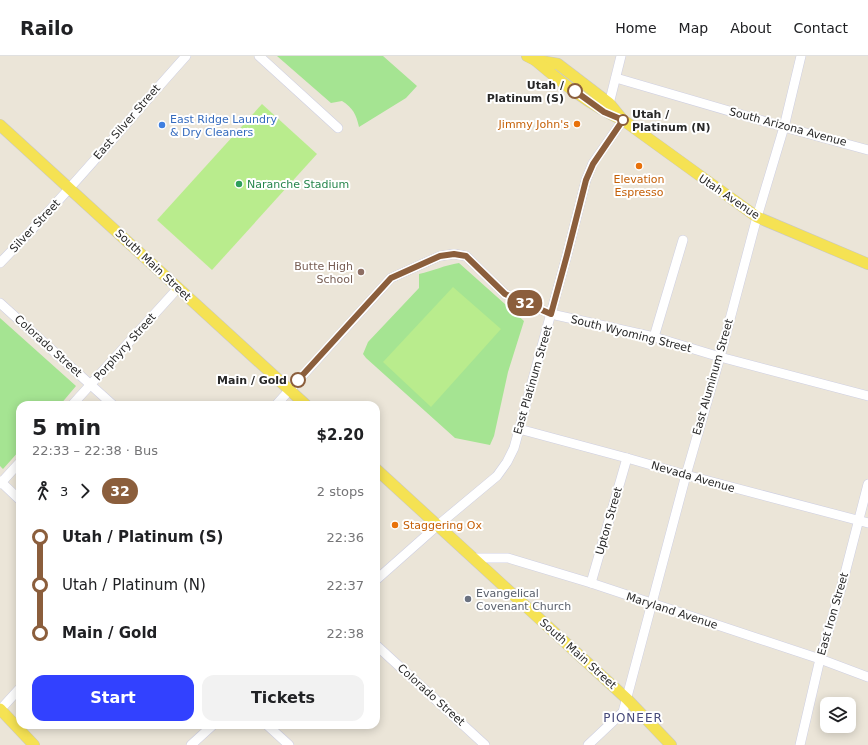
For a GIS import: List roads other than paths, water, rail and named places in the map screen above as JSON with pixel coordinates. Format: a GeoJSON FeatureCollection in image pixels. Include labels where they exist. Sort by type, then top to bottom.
{"type":"FeatureCollection","features":[{"type":"Feature","properties":{"kind":"main road","name":"Utah Avenue"},"geometry":{"type":"LineString","coordinates":[[531,58],[558,64],[623,120],[757,217],[868,264]]}},
{"type":"Feature","properties":{"kind":"main road","name":"Utah Avenue"},"geometry":{"type":"LineString","coordinates":[[531,58],[564,84],[608,108]]}},
{"type":"Feature","properties":{"kind":"main road","name":"South Main Street"},"geometry":{"type":"LineString","coordinates":[[0,125],[301,401]]}},
{"type":"Feature","properties":{"kind":"main road","name":"South Main Street"},"geometry":{"type":"LineString","coordinates":[[380,474],[627,699],[671,745]]}},
{"type":"Feature","properties":{"kind":"main road"},"geometry":{"type":"LineString","coordinates":[[0,710],[16,726]]}},
{"type":"Feature","properties":{"kind":"main road"},"geometry":{"type":"LineString","coordinates":[[18,729],[34,745]]}},
{"type":"Feature","properties":{"kind":"street","name":"East Silver Street"},"geometry":{"type":"LineString","coordinates":[[69,188],[186,56]]}},
{"type":"Feature","properties":{"kind":"street"},"geometry":{"type":"LineString","coordinates":[[259,56],[338,128]]}},
{"type":"Feature","properties":{"kind":"street"},"geometry":{"type":"LineString","coordinates":[[608,108],[621,56]]}},
{"type":"Feature","properties":{"kind":"street","name":"East Aluminum Street"},"geometry":{"type":"LineString","coordinates":[[588,745],[623,712],[757,217],[784,127],[801,56]]}},
{"type":"Feature","properties":{"kind":"street","name":"South Arizona Avenue"},"geometry":{"type":"LineString","coordinates":[[616,78],[868,150]]}},
{"type":"Feature","properties":{"kind":"street","name":"East Platinum Street"},"geometry":{"type":"LineString","coordinates":[[380,576],[497,476],[507,462],[514,448],[586,180],[593,164],[623,120]]}},
{"type":"Feature","properties":{"kind":"street","name":"Silver Street"},"geometry":{"type":"LineString","coordinates":[[0,263],[25,238],[69,188]]}},
{"type":"Feature","properties":{"kind":"street"},"geometry":{"type":"LineString","coordinates":[[654,337],[684,240]]}},
{"type":"Feature","properties":{"kind":"street","name":"South Wyoming Street"},"geometry":{"type":"LineString","coordinates":[[279,401],[391,278],[440,256],[454,254],[466,256],[505,294],[551,314],[654,337],[720,357],[868,396]]}},
{"type":"Feature","properties":{"kind":"street","name":"Porphyry Street"},"geometry":{"type":"LineString","coordinates":[[76,401],[178,288]]}},
{"type":"Feature","properties":{"kind":"street","name":"Colorado Street"},"geometry":{"type":"LineString","coordinates":[[0,304],[109,401]]}},
{"type":"Feature","properties":{"kind":"street","name":"Nevada Avenue"},"geometry":{"type":"LineString","coordinates":[[519,429],[863,522]]}},
{"type":"Feature","properties":{"kind":"street","name":"Upton Street"},"geometry":{"type":"LineString","coordinates":[[591,584],[627,458]]}},
{"type":"Feature","properties":{"kind":"street"},"geometry":{"type":"LineString","coordinates":[[16,466],[0,483],[16,497]]}},
{"type":"Feature","properties":{"kind":"street","name":"East Iron Street"},"geometry":{"type":"LineString","coordinates":[[800,745],[820,659],[863,522],[868,484]]}},
{"type":"Feature","properties":{"kind":"street","name":"Maryland Avenue"},"geometry":{"type":"LineString","coordinates":[[473,558],[508,558],[820,659],[868,677]]}},
{"type":"Feature","properties":{"kind":"street","name":"Colorado Street"},"geometry":{"type":"LineString","coordinates":[[380,649],[485,745]]}},
{"type":"Feature","properties":{"kind":"street"},"geometry":{"type":"LineString","coordinates":[[0,710],[16,692]]}},
{"type":"Feature","properties":{"kind":"street"},"geometry":{"type":"LineString","coordinates":[[192,745],[209,729]]}},
{"type":"Feature","properties":{"kind":"street"},"geometry":{"type":"LineString","coordinates":[[271,729],[289,745]]}},
{"type":"Feature","properties":{"kind":"place","name":"Utah / Platinum (S)"},"geometry":{"type":"Point","coordinates":[575,91]}},
{"type":"Feature","properties":{"kind":"place","name":"Utah / Platinum (N)"},"geometry":{"type":"Point","coordinates":[623,120]}},
{"type":"Feature","properties":{"kind":"place","name":"Jimmy John's"},"geometry":{"type":"Point","coordinates":[577,124]}},
{"type":"Feature","properties":{"kind":"place","name":"East Ridge Laundry & Dry Cleaners"},"geometry":{"type":"Point","coordinates":[162,125]}},
{"type":"Feature","properties":{"kind":"place","name":"Elevation Espresso"},"geometry":{"type":"Point","coordinates":[639,166]}},
{"type":"Feature","properties":{"kind":"place","name":"Naranche Stadium"},"geometry":{"type":"Point","coordinates":[239,184]}},
{"type":"Feature","properties":{"kind":"place","name":"Butte High School"},"geometry":{"type":"Point","coordinates":[361,272]}},
{"type":"Feature","properties":{"kind":"place","name":"Main / Gold"},"geometry":{"type":"Point","coordinates":[298,380]}},
{"type":"Feature","properties":{"kind":"place","name":"Staggering Ox"},"geometry":{"type":"Point","coordinates":[395,525]}},
{"type":"Feature","properties":{"kind":"place","name":"Evangelical Covenant Church"},"geometry":{"type":"Point","coordinates":[468,599]}},
{"type":"Feature","properties":{"kind":"district","name":"PIONEER"},"geometry":{"type":"Point","coordinates":[633,718]}}]}
